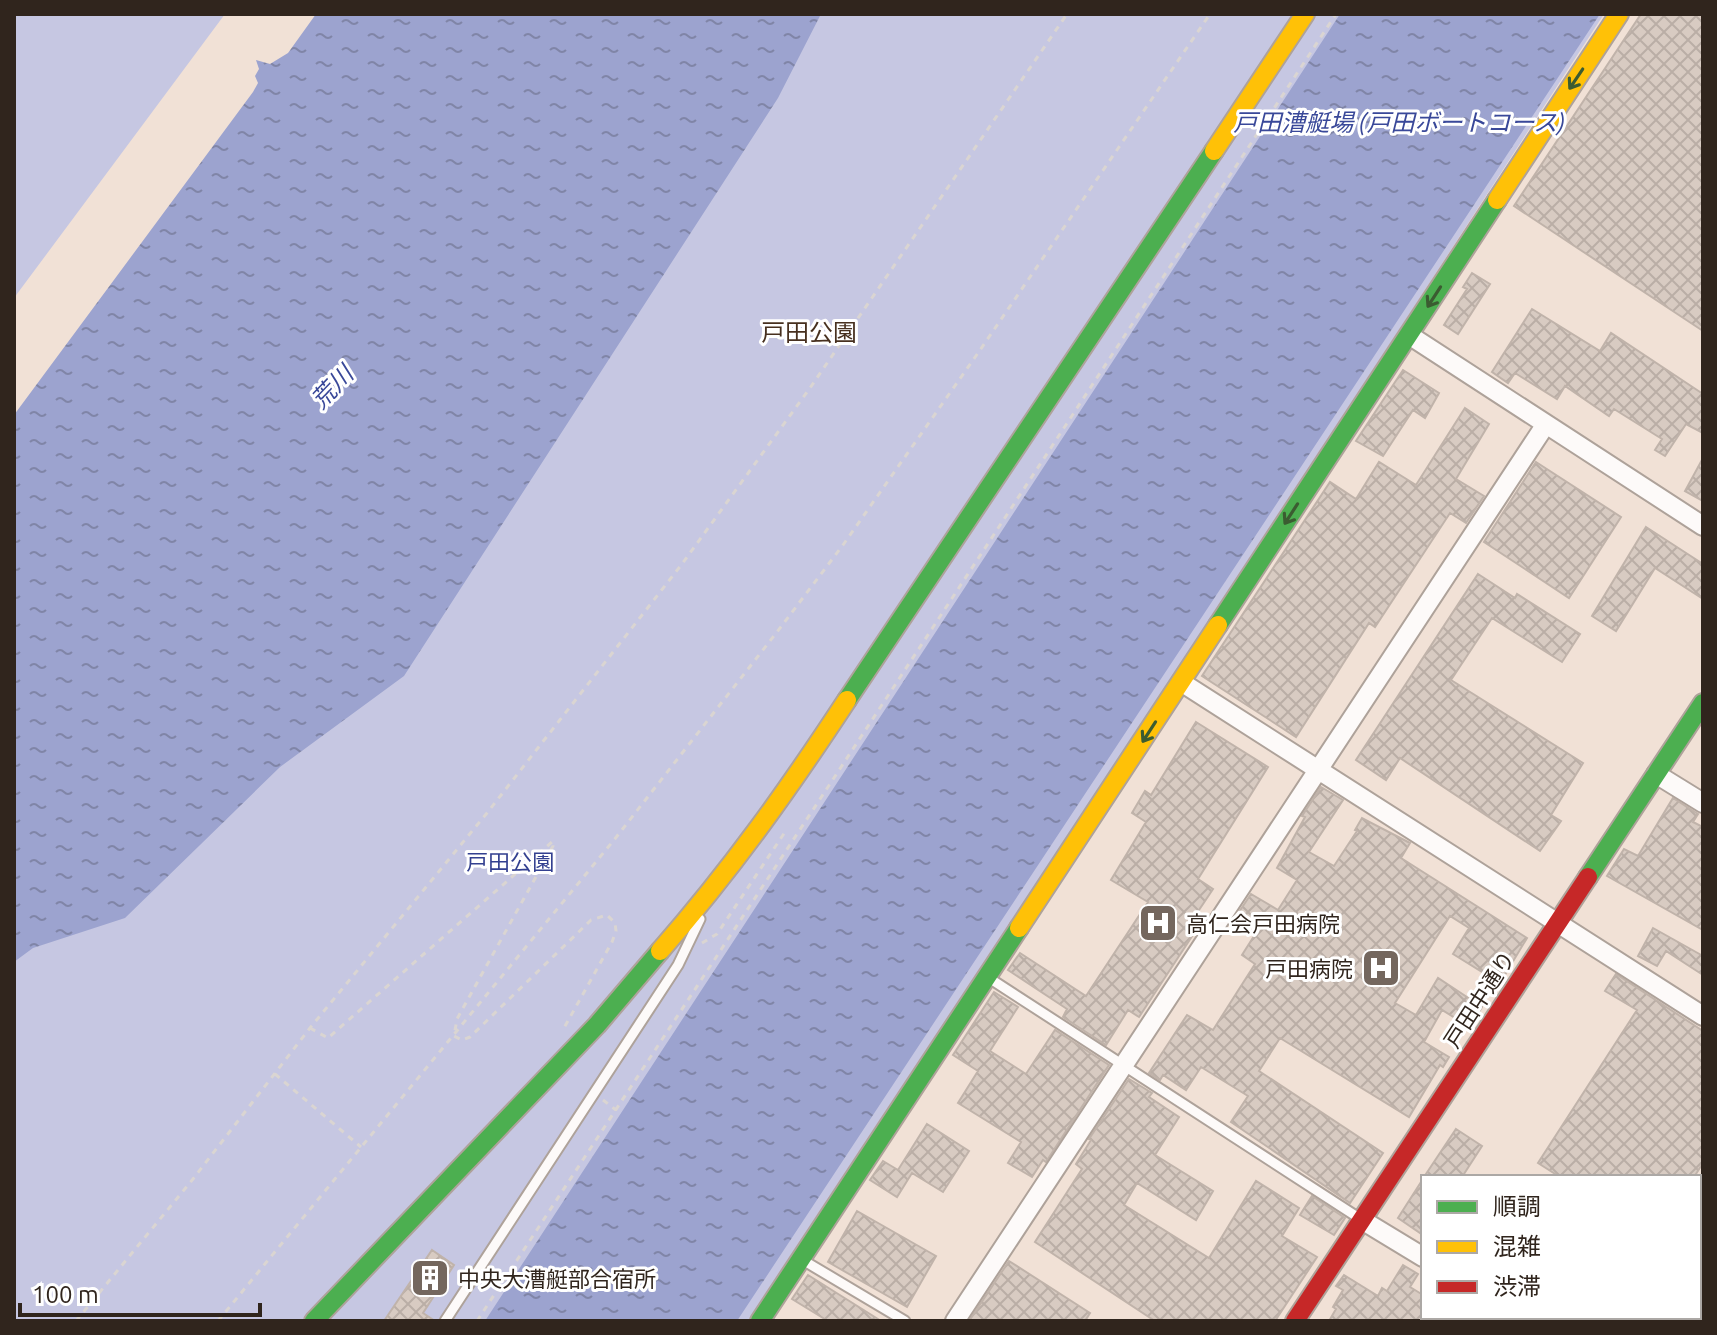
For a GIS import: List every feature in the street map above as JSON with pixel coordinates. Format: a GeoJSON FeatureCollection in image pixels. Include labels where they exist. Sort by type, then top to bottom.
{"type":"FeatureCollection","features":[{"type":"Feature","properties":{"kind":"street"},"geometry":{"type":"LineString","coordinates":[[314,1321],[597,1025],[715,888],[826,736],[1305,14]]}},
{"type":"Feature","properties":{"kind":"street"},"geometry":{"type":"LineString","coordinates":[[760,1321],[1619,14]]}},
{"type":"Feature","properties":{"kind":"street"},"geometry":{"type":"LineString","coordinates":[[1409,335],[1703,526]]}},
{"type":"Feature","properties":{"kind":"street"},"geometry":{"type":"LineString","coordinates":[[955,1321],[1546,424]]}},
{"type":"Feature","properties":{"kind":"street"},"geometry":{"type":"LineString","coordinates":[[1181,682],[1703,1016]]}},
{"type":"Feature","properties":{"kind":"street","name":"戸田中通り"},"geometry":{"type":"LineString","coordinates":[[1295,1321],[1703,703]]}},
{"type":"Feature","properties":{"kind":"street"},"geometry":{"type":"LineString","coordinates":[[1656,774],[1703,803]]}},
{"type":"Feature","properties":{"kind":"street"},"geometry":{"type":"LineString","coordinates":[[1362,1220],[1421,1256]]}},
{"type":"Feature","properties":{"kind":"lane"},"geometry":{"type":"LineString","coordinates":[[445,1321],[678,965],[715,888]]}},
{"type":"Feature","properties":{"kind":"lane"},"geometry":{"type":"LineString","coordinates":[[988,978],[1362,1220]]}},
{"type":"Feature","properties":{"kind":"lane"},"geometry":{"type":"LineString","coordinates":[[801,1259],[905,1321]]}},
{"type":"Feature","properties":{"kind":"path"},"geometry":{"type":"LineString","coordinates":[[76,1321],[487,813],[682,564],[810,388],[1067,14]]}},
{"type":"Feature","properties":{"kind":"path"},"geometry":{"type":"LineString","coordinates":[[218,1321],[680,757],[843,545],[1210,14]]}},
{"type":"Feature","properties":{"kind":"path"},"geometry":{"type":"LineString","coordinates":[[477,1321],[1336,14]]}},
{"type":"Feature","properties":{"kind":"path"},"geometry":{"type":"LineString","coordinates":[[310,1028],[328,1038],[553,841],[457,1019],[454,1036]]}},
{"type":"Feature","properties":{"kind":"path"},"geometry":{"type":"LineString","coordinates":[[454,1036],[462,1040],[470,1037],[591,920],[607,915],[615,923],[612,942],[564,1030]]}},
{"type":"Feature","properties":{"kind":"path"},"geometry":{"type":"LineString","coordinates":[[274,1074],[361,1147]]}},
{"type":"Feature","properties":{"kind":"path"},"geometry":{"type":"LineString","coordinates":[[599,1098],[616,1110]]}},
{"type":"Feature","properties":{"kind":"green space"},"geometry":{"type":"Polygon","coordinates":[[[14,14],[225,14],[14,298],[14,14]]]}},
{"type":"Feature","properties":{"kind":"green space","name":"戸田公園"},"geometry":{"type":"Polygon","coordinates":[[[583,14],[1604,14],[756,1321],[14,1321],[14,715],[583,14]]]}},
{"type":"Feature","properties":{"kind":"water","name":"荒川"},"geometry":{"type":"Polygon","coordinates":[[[316,14],[821,14],[778,98],[404,676],[280,767],[125,918],[33,948],[14,962],[14,415],[253,92],[258,83],[256,60],[270,64],[288,53],[316,14]]]}},
{"type":"Feature","properties":{"kind":"water","name":"戸田漕艇場 (戸田ボートコース)"},"geometry":{"type":"Polygon","coordinates":[[[1340,14],[1600,14],[737,1321],[485,1321],[1340,14]]]}},
{"type":"Feature","properties":{"kind":"building"},"geometry":{"type":"Polygon","coordinates":[[[1641,14],[1703,14],[1703,331],[1514,206],[1641,14]]]}},
{"type":"Feature","properties":{"kind":"building"},"geometry":{"type":"Polygon","coordinates":[[[1472,273],[1490,284],[1458,334],[1444,325],[1467,289],[1463,287],[1472,273]]]}},
{"type":"Feature","properties":{"kind":"building"},"geometry":{"type":"Polygon","coordinates":[[[1532,309],[1600,351],[1611,333],[1703,394],[1703,433],[1686,424],[1665,456],[1655,450],[1662,439],[1614,409],[1609,416],[1565,386],[1557,399],[1515,373],[1508,383],[1492,372],[1532,309]]]}},
{"type":"Feature","properties":{"kind":"building"},"geometry":{"type":"Polygon","coordinates":[[[1403,370],[1439,393],[1425,418],[1413,410],[1383,456],[1356,441],[1403,370]]]}},
{"type":"Feature","properties":{"kind":"building"},"geometry":{"type":"Polygon","coordinates":[[[1465,408],[1489,424],[1456,479],[1484,496],[1466,523],[1450,513],[1375,627],[1369,623],[1296,737],[1202,676],[1330,482],[1356,499],[1379,462],[1416,485],[1465,408]]]}},
{"type":"Feature","properties":{"kind":"building"},"geometry":{"type":"Polygon","coordinates":[[[1703,458],[1703,501],[1685,491],[1703,458]]]}},
{"type":"Feature","properties":{"kind":"building"},"geometry":{"type":"Polygon","coordinates":[[[1536,462],[1621,517],[1569,598],[1484,542],[1536,462]]]}},
{"type":"Feature","properties":{"kind":"building"},"geometry":{"type":"Polygon","coordinates":[[[1646,527],[1703,564],[1703,599],[1655,568],[1616,631],[1592,616],[1646,527]]]}},
{"type":"Feature","properties":{"kind":"building"},"geometry":{"type":"Polygon","coordinates":[[[1478,574],[1515,598],[1517,594],[1580,634],[1562,662],[1492,618],[1451,680],[1583,763],[1551,815],[1561,821],[1540,851],[1400,758],[1386,780],[1356,760],[1478,574]]]}},
{"type":"Feature","properties":{"kind":"building"},"geometry":{"type":"Polygon","coordinates":[[[1196,722],[1268,767],[1198,879],[1213,889],[1197,913],[1204,918],[1139,1017],[1128,1010],[1106,1045],[1063,1017],[1067,1009],[1008,970],[1020,953],[1086,996],[1148,902],[1111,880],[1146,822],[1132,813],[1145,791],[1151,795],[1196,722]]]}},
{"type":"Feature","properties":{"kind":"building"},"geometry":{"type":"Polygon","coordinates":[[[1321,787],[1343,800],[1309,852],[1334,866],[1362,818],[1410,843],[1401,858],[1527,938],[1500,983],[1453,954],[1469,928],[1450,916],[1395,1003],[1416,1015],[1438,978],[1482,1007],[1470,1027],[1442,1010],[1424,1042],[1449,1057],[1443,1067],[1440,1065],[1409,1117],[1280,1038],[1259,1071],[1383,1153],[1350,1203],[1231,1122],[1248,1096],[1201,1067],[1186,1090],[1163,1075],[1160,1080],[1149,1073],[1187,1015],[1213,1030],[1255,964],[1242,955],[1261,925],[1239,912],[1251,894],[1278,910],[1297,880],[1277,868],[1305,817],[1302,816],[1321,787]]]}},
{"type":"Feature","properties":{"kind":"building"},"geometry":{"type":"Polygon","coordinates":[[[1673,798],[1698,814],[1693,822],[1703,827],[1703,930],[1607,876],[1624,849],[1638,856],[1673,798]]]}},
{"type":"Feature","properties":{"kind":"building"},"geometry":{"type":"Polygon","coordinates":[[[1653,928],[1703,956],[1703,975],[1666,951],[1657,966],[1638,956],[1653,928]]]}},
{"type":"Feature","properties":{"kind":"building"},"geometry":{"type":"Polygon","coordinates":[[[1616,974],[1703,1031],[1703,1163],[1695,1175],[1557,1175],[1538,1163],[1637,1010],[1605,991],[1616,974]]]}},
{"type":"Feature","properties":{"kind":"building"},"geometry":{"type":"Polygon","coordinates":[[[994,992],[1018,1007],[990,1051],[1026,1074],[1055,1030],[1109,1065],[1046,1162],[1043,1160],[1032,1177],[1008,1163],[1021,1142],[958,1103],[978,1071],[953,1055],[994,992]]]}},
{"type":"Feature","properties":{"kind":"building"},"geometry":{"type":"Polygon","coordinates":[[[1129,1079],[1152,1093],[1149,1097],[1179,1117],[1155,1155],[1213,1191],[1196,1220],[1137,1183],[1124,1205],[1209,1258],[1256,1181],[1299,1208],[1282,1236],[1317,1257],[1275,1321],[1155,1321],[1035,1242],[1082,1169],[1076,1164],[1089,1139],[1129,1079]]]}},
{"type":"Feature","properties":{"kind":"building"},"geometry":{"type":"Polygon","coordinates":[[[927,1124],[969,1151],[943,1192],[912,1173],[897,1197],[870,1180],[883,1161],[898,1170],[927,1124]]]}},
{"type":"Feature","properties":{"kind":"building"},"geometry":{"type":"Polygon","coordinates":[[[1456,1129],[1482,1146],[1463,1175],[1425,1175],[1456,1129]]]}},
{"type":"Feature","properties":{"kind":"building"},"geometry":{"type":"Polygon","coordinates":[[[1421,1182],[1421,1234],[1398,1218],[1421,1182]]]}},
{"type":"Feature","properties":{"kind":"building"},"geometry":{"type":"Polygon","coordinates":[[[1312,1196],[1345,1218],[1334,1235],[1300,1215],[1312,1196]]]}},
{"type":"Feature","properties":{"kind":"building"},"geometry":{"type":"Polygon","coordinates":[[[857,1211],[936,1256],[907,1307],[828,1262],[857,1211]]]}},
{"type":"Feature","properties":{"kind":"building","name":"中央大漕艇部合宿所"},"geometry":{"type":"Polygon","coordinates":[[[432,1250],[454,1265],[423,1313],[435,1321],[384,1321],[432,1250]]]}},
{"type":"Feature","properties":{"kind":"building"},"geometry":{"type":"Polygon","coordinates":[[[1009,1261],[1090,1313],[1085,1321],[969,1321],[1009,1261]]]}},
{"type":"Feature","properties":{"kind":"building"},"geometry":{"type":"Polygon","coordinates":[[[1403,1265],[1418,1274],[1410,1287],[1421,1294],[1423,1321],[1329,1321],[1343,1290],[1336,1286],[1344,1275],[1378,1296],[1382,1288],[1387,1291],[1403,1265]]]}},
{"type":"Feature","properties":{"kind":"building"},"geometry":{"type":"Polygon","coordinates":[[[808,1275],[881,1321],[828,1321],[792,1299],[808,1275]]]}},
{"type":"Feature","properties":{"kind":"traffic: fast"},"geometry":{"type":"LineString","coordinates":[[847,700],[1214,151]]}},
{"type":"Feature","properties":{"kind":"traffic: fast"},"geometry":{"type":"LineString","coordinates":[[1218,625],[1497,200]]}},
{"type":"Feature","properties":{"kind":"traffic: fast"},"geometry":{"type":"LineString","coordinates":[[1588,877],[1703,703]]}},
{"type":"Feature","properties":{"kind":"traffic: fast"},"geometry":{"type":"LineString","coordinates":[[760,1321],[1019,928]]}},
{"type":"Feature","properties":{"kind":"traffic: fast"},"geometry":{"type":"LineString","coordinates":[[314,1321],[597,1025],[660,951]]}},
{"type":"Feature","properties":{"kind":"traffic: slow"},"geometry":{"type":"LineString","coordinates":[[1214,151],[1305,14]]}},
{"type":"Feature","properties":{"kind":"traffic: slow"},"geometry":{"type":"LineString","coordinates":[[1497,200],[1619,14]]}},
{"type":"Feature","properties":{"kind":"traffic: slow"},"geometry":{"type":"LineString","coordinates":[[1019,928],[1218,625]]}},
{"type":"Feature","properties":{"kind":"traffic: slow"},"geometry":{"type":"LineString","coordinates":[[660,951],[758,829],[847,700]]}},
{"type":"Feature","properties":{"kind":"traffic: jam"},"geometry":{"type":"LineString","coordinates":[[1295,1321],[1588,877]]}},
{"type":"Feature","properties":{"kind":"place","name":"高仁会戸田病院"},"geometry":{"type":"Point","coordinates":[1158,923]}},
{"type":"Feature","properties":{"kind":"place","name":"戸田病院"},"geometry":{"type":"Point","coordinates":[1381,968]}},
{"type":"Feature","properties":{"kind":"place","name":"中央大漕艇部合宿所"},"geometry":{"type":"Point","coordinates":[430,1278]}},
{"type":"Feature","properties":{"kind":"district","name":"戸田公園"},"geometry":{"type":"Point","coordinates":[809,332]}}]}
